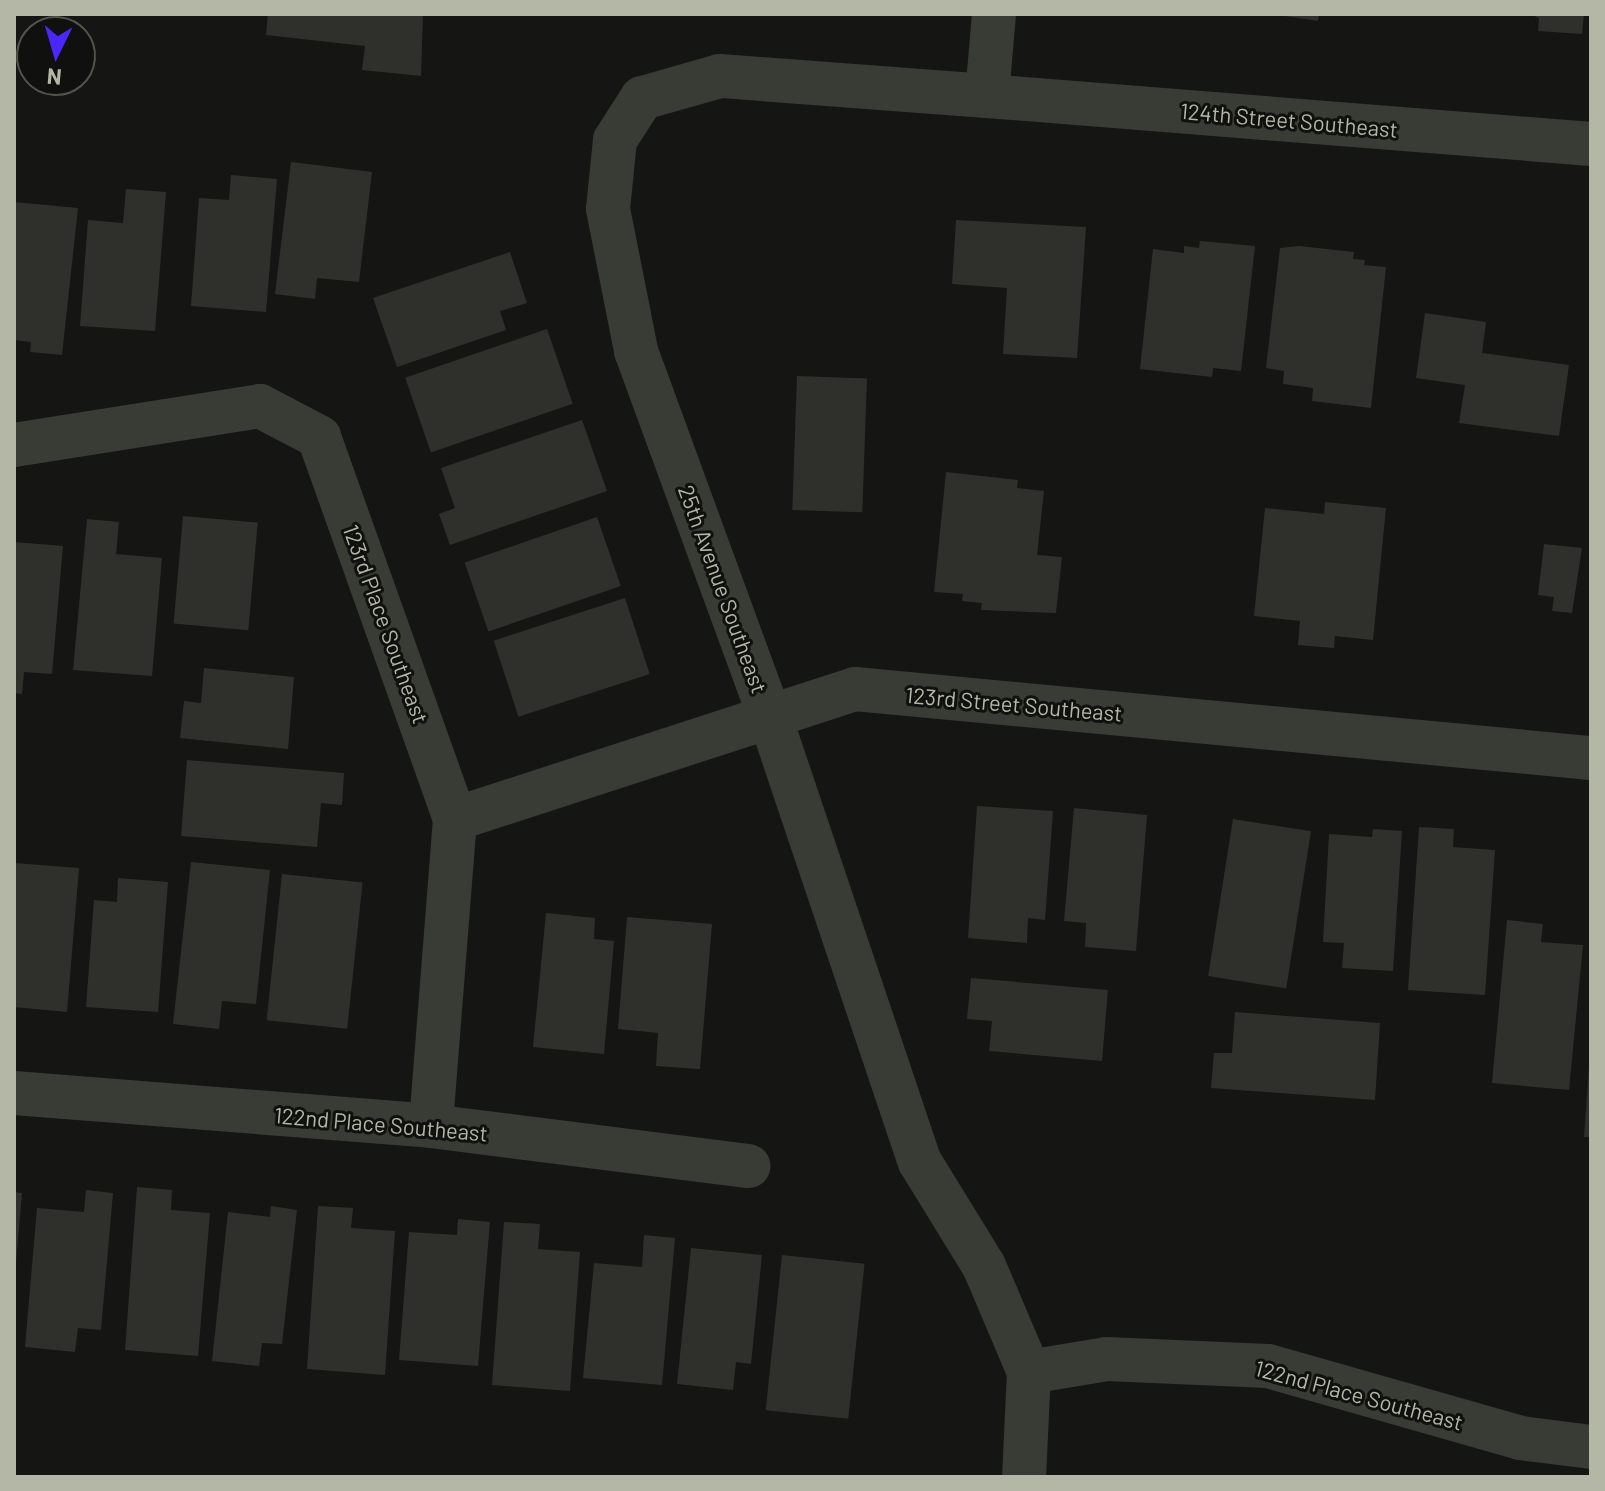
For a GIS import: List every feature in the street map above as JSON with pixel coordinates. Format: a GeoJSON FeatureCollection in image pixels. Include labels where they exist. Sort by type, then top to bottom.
{"type":"FeatureCollection","features":[{"type":"Feature","properties":{"kind":"street"},"geometry":{"type":"LineString","coordinates":[[987,96],[994,14]]}},
{"type":"Feature","properties":{"kind":"street","name":"25th Avenue Southeast"},"geometry":{"type":"LineString","coordinates":[[987,96],[720,76],[642,98],[615,140],[608,209],[636,351],[771,720],[920,1162],[984,1266],[1029,1372],[1024,1477]]}},
{"type":"Feature","properties":{"kind":"street","name":"124th Street Southeast"},"geometry":{"type":"LineString","coordinates":[[987,96],[1591,144]]}},
{"type":"Feature","properties":{"kind":"street","name":"123rd Place Southeast"},"geometry":{"type":"LineString","coordinates":[[14,445],[260,406],[319,437],[455,819],[431,1126]]}},
{"type":"Feature","properties":{"kind":"street","name":"123rd Street Southeast"},"geometry":{"type":"LineString","coordinates":[[455,819],[771,720],[855,689],[1591,758]]}},
{"type":"Feature","properties":{"kind":"street","name":"122nd Place Southeast"},"geometry":{"type":"LineString","coordinates":[[14,1093],[431,1126],[748,1166]]}},
{"type":"Feature","properties":{"kind":"street","name":"122nd Place Southeast"},"geometry":{"type":"LineString","coordinates":[[1029,1372],[1107,1359],[1268,1366],[1520,1438],[1591,1447]]}},
{"type":"Feature","properties":{"kind":"building"},"geometry":{"type":"Polygon","coordinates":[[[268,14],[423,14],[421,76],[362,70],[365,46],[266,35],[268,14]]]}},
{"type":"Feature","properties":{"kind":"building"},"geometry":{"type":"Polygon","coordinates":[[[1272,14],[1319,14],[1318,21],[1272,14]]]}},
{"type":"Feature","properties":{"kind":"building"},"geometry":{"type":"Polygon","coordinates":[[[1530,14],[1584,14],[1582,34],[1538,31],[1539,18],[1530,14]]]}},
{"type":"Feature","properties":{"kind":"building"},"geometry":{"type":"Polygon","coordinates":[[[291,162],[372,172],[359,282],[317,278],[315,299],[275,294],[291,162]]]}},
{"type":"Feature","properties":{"kind":"building"},"geometry":{"type":"Polygon","coordinates":[[[231,175],[277,179],[266,312],[191,306],[199,198],[229,200],[231,175]]]}},
{"type":"Feature","properties":{"kind":"building"},"geometry":{"type":"Polygon","coordinates":[[[126,189],[166,192],[155,331],[80,326],[88,220],[123,223],[126,189]]]}},
{"type":"Feature","properties":{"kind":"building"},"geometry":{"type":"Polygon","coordinates":[[[14,202],[78,208],[62,355],[30,352],[31,342],[14,340],[14,202]]]}},
{"type":"Feature","properties":{"kind":"building"},"geometry":{"type":"Polygon","coordinates":[[[956,220],[1086,227],[1077,358],[1003,354],[1007,288],[952,284],[956,220]]]}},
{"type":"Feature","properties":{"kind":"building"},"geometry":{"type":"Polygon","coordinates":[[[1200,241],[1255,246],[1241,371],[1213,368],[1212,377],[1140,369],[1153,249],[1184,253],[1184,246],[1199,248],[1200,241]]]}},
{"type":"Feature","properties":{"kind":"building"},"geometry":{"type":"Polygon","coordinates":[[[1299,246],[1354,252],[1353,259],[1365,260],[1364,265],[1386,267],[1371,408],[1312,401],[1313,388],[1283,384],[1284,371],[1266,368],[1280,248],[1299,246]]]}},
{"type":"Feature","properties":{"kind":"building"},"geometry":{"type":"Polygon","coordinates":[[[510,252],[527,303],[500,311],[506,330],[397,367],[373,298],[510,252]]]}},
{"type":"Feature","properties":{"kind":"building"},"geometry":{"type":"Polygon","coordinates":[[[1425,313],[1486,322],[1482,353],[1569,365],[1559,436],[1459,423],[1465,385],[1416,378],[1425,313]]]}},
{"type":"Feature","properties":{"kind":"building"},"geometry":{"type":"Polygon","coordinates":[[[547,329],[573,404],[431,453],[405,378],[547,329]]]}},
{"type":"Feature","properties":{"kind":"building"},"geometry":{"type":"Polygon","coordinates":[[[797,376],[867,378],[862,512],[792,510],[797,376]]]}},
{"type":"Feature","properties":{"kind":"building"},"geometry":{"type":"Polygon","coordinates":[[[582,420],[607,491],[450,545],[439,514],[455,508],[441,468],[582,420]]]}},
{"type":"Feature","properties":{"kind":"building"},"geometry":{"type":"Polygon","coordinates":[[[946,472],[1018,480],[1017,488],[1044,491],[1037,555],[1062,557],[1056,613],[981,610],[982,603],[962,601],[963,594],[934,592],[946,472]]]}},
{"type":"Feature","properties":{"kind":"building"},"geometry":{"type":"Polygon","coordinates":[[[1325,502],[1386,508],[1373,640],[1335,636],[1334,648],[1298,645],[1300,621],[1254,616],[1265,508],[1324,514],[1325,502]]]}},
{"type":"Feature","properties":{"kind":"building"},"geometry":{"type":"Polygon","coordinates":[[[183,516],[258,523],[248,630],[174,624],[183,516]]]}},
{"type":"Feature","properties":{"kind":"building"},"geometry":{"type":"Polygon","coordinates":[[[597,517],[621,586],[488,632],[465,563],[597,517]]]}},
{"type":"Feature","properties":{"kind":"building"},"geometry":{"type":"Polygon","coordinates":[[[87,519],[119,522],[116,554],[162,558],[152,676],[73,670],[87,519]]]}},
{"type":"Feature","properties":{"kind":"building"},"geometry":{"type":"Polygon","coordinates":[[[14,542],[63,546],[52,674],[24,672],[22,694],[14,693],[14,542]]]}},
{"type":"Feature","properties":{"kind":"building"},"geometry":{"type":"Polygon","coordinates":[[[1544,544],[1582,548],[1572,613],[1552,611],[1554,597],[1538,595],[1544,544]]]}},
{"type":"Feature","properties":{"kind":"building"},"geometry":{"type":"Polygon","coordinates":[[[625,598],[650,674],[518,717],[494,641],[625,598]]]}},
{"type":"Feature","properties":{"kind":"building"},"geometry":{"type":"Polygon","coordinates":[[[204,668],[294,677],[288,749],[180,738],[184,701],[201,703],[204,668]]]}},
{"type":"Feature","properties":{"kind":"building"},"geometry":{"type":"Polygon","coordinates":[[[187,760],[344,773],[342,805],[321,803],[317,847],[181,836],[187,760]]]}},
{"type":"Feature","properties":{"kind":"building"},"geometry":{"type":"Polygon","coordinates":[[[977,806],[1053,811],[1045,920],[1028,918],[1027,943],[968,938],[977,806]]]}},
{"type":"Feature","properties":{"kind":"building"},"geometry":{"type":"Polygon","coordinates":[[[1074,808],[1147,815],[1136,951],[1085,947],[1086,923],[1064,921],[1074,808]]]}},
{"type":"Feature","properties":{"kind":"building"},"geometry":{"type":"Polygon","coordinates":[[[1233,819],[1311,831],[1286,988],[1208,976],[1233,819]]]}},
{"type":"Feature","properties":{"kind":"building"},"geometry":{"type":"Polygon","coordinates":[[[1419,827],[1454,829],[1453,847],[1495,850],[1485,995],[1408,990],[1419,827]]]}},
{"type":"Feature","properties":{"kind":"building"},"geometry":{"type":"Polygon","coordinates":[[[1373,829],[1402,831],[1393,971],[1342,968],[1344,943],[1323,942],[1329,834],[1372,837],[1373,829]]]}},
{"type":"Feature","properties":{"kind":"building"},"geometry":{"type":"Polygon","coordinates":[[[191,862],[270,870],[256,1004],[222,1001],[219,1029],[173,1024],[191,862]]]}},
{"type":"Feature","properties":{"kind":"building"},"geometry":{"type":"Polygon","coordinates":[[[14,863],[79,868],[67,1012],[14,1007],[14,863]]]}},
{"type":"Feature","properties":{"kind":"building"},"geometry":{"type":"Polygon","coordinates":[[[282,874],[363,882],[347,1029],[267,1020],[282,874]]]}},
{"type":"Feature","properties":{"kind":"building"},"geometry":{"type":"Polygon","coordinates":[[[118,878],[168,882],[158,1012],[86,1007],[94,900],[117,902],[118,878]]]}},
{"type":"Feature","properties":{"kind":"building"},"geometry":{"type":"Polygon","coordinates":[[[546,913],[595,918],[594,939],[614,941],[604,1054],[533,1047],[546,913]]]}},
{"type":"Feature","properties":{"kind":"building"},"geometry":{"type":"Polygon","coordinates":[[[627,917],[712,924],[700,1069],[656,1066],[658,1033],[618,1029],[627,917]]]}},
{"type":"Feature","properties":{"kind":"building"},"geometry":{"type":"Polygon","coordinates":[[[1507,920],[1543,924],[1541,942],[1583,945],[1569,1090],[1492,1083],[1507,920]]]}},
{"type":"Feature","properties":{"kind":"building"},"geometry":{"type":"Polygon","coordinates":[[[971,978],[1108,990],[1102,1061],[989,1051],[992,1021],[967,1019],[971,978]]]}},
{"type":"Feature","properties":{"kind":"building"},"geometry":{"type":"Polygon","coordinates":[[[1235,1012],[1380,1023],[1375,1100],[1211,1088],[1214,1053],[1232,1053],[1235,1012]]]}},
{"type":"Feature","properties":{"kind":"building"},"geometry":{"type":"Polygon","coordinates":[[[1589,1067],[1591,1137],[1584,1137],[1589,1067]]]}},
{"type":"Feature","properties":{"kind":"building"},"geometry":{"type":"Polygon","coordinates":[[[137,1187],[172,1190],[171,1210],[210,1213],[198,1356],[125,1350],[137,1187]]]}},
{"type":"Feature","properties":{"kind":"building"},"geometry":{"type":"Polygon","coordinates":[[[86,1190],[113,1193],[101,1330],[78,1328],[75,1352],[25,1347],[37,1208],[84,1212],[86,1190]]]}},
{"type":"Feature","properties":{"kind":"building"},"geometry":{"type":"Polygon","coordinates":[[[14,1192],[22,1193],[16,1262],[14,1262],[14,1192]]]}},
{"type":"Feature","properties":{"kind":"building"},"geometry":{"type":"Polygon","coordinates":[[[271,1206],[297,1210],[282,1344],[262,1343],[259,1366],[212,1361],[228,1212],[270,1217],[271,1206]]]}},
{"type":"Feature","properties":{"kind":"building"},"geometry":{"type":"Polygon","coordinates":[[[318,1206],[353,1208],[351,1228],[395,1231],[385,1375],[307,1369],[318,1206]]]}},
{"type":"Feature","properties":{"kind":"building"},"geometry":{"type":"Polygon","coordinates":[[[458,1219],[490,1222],[478,1366],[399,1360],[409,1232],[457,1235],[458,1219]]]}},
{"type":"Feature","properties":{"kind":"building"},"geometry":{"type":"Polygon","coordinates":[[[504,1222],[540,1224],[538,1249],[580,1252],[570,1391],[492,1385],[504,1222]]]}},
{"type":"Feature","properties":{"kind":"building"},"geometry":{"type":"Polygon","coordinates":[[[644,1235],[675,1238],[662,1385],[583,1378],[594,1263],[642,1267],[644,1235]]]}},
{"type":"Feature","properties":{"kind":"building"},"geometry":{"type":"Polygon","coordinates":[[[691,1248],[762,1255],[751,1364],[736,1362],[733,1390],[677,1384],[691,1248]]]}},
{"type":"Feature","properties":{"kind":"building"},"geometry":{"type":"Polygon","coordinates":[[[782,1255],[865,1264],[848,1419],[766,1410],[782,1255]]]}}]}
